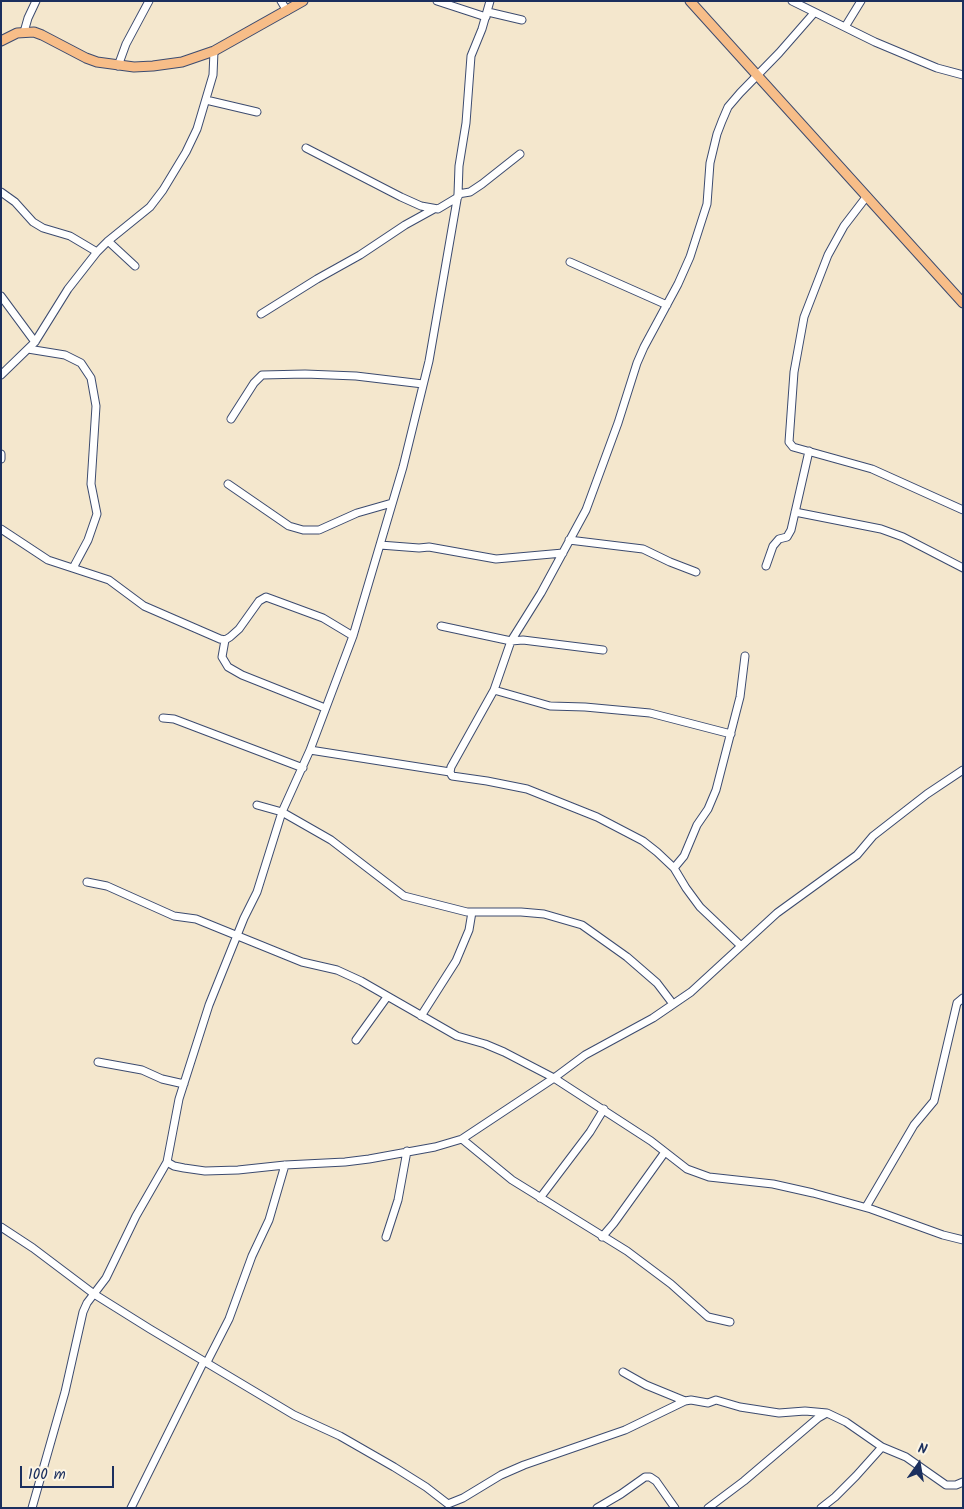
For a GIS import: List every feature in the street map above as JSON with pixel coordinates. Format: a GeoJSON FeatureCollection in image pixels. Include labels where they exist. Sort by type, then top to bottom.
{"type":"FeatureCollection","features":[{"type":"Feature","properties":{"kind":"main road"},"geometry":{"type":"LineString","coordinates":[[1,41],[17,33],[34,32],[42,34],[97,62],[118,66],[144,66],[182,62],[214,51],[303,1]]}},
{"type":"Feature","properties":{"kind":"main road"},"geometry":{"type":"LineString","coordinates":[[690,1],[963,303]]}},
{"type":"Feature","properties":{"kind":"street"},"geometry":{"type":"LineString","coordinates":[[24,32],[36,1]]}},
{"type":"Feature","properties":{"kind":"street"},"geometry":{"type":"LineString","coordinates":[[118,66],[126,44],[149,1]]}},
{"type":"Feature","properties":{"kind":"street"},"geometry":{"type":"LineString","coordinates":[[281,1],[287,11]]}},
{"type":"Feature","properties":{"kind":"street"},"geometry":{"type":"LineString","coordinates":[[437,1],[487,14],[522,20]]}},
{"type":"Feature","properties":{"kind":"street"},"geometry":{"type":"LineString","coordinates":[[32,1508],[65,1392],[83,1312],[87,1303],[110,1270],[136,1216],[167,1162],[184,1084],[210,1005],[244,918],[257,892],[282,812],[303,768],[353,636],[392,503],[429,361],[458,195],[471,56],[490,1]]}},
{"type":"Feature","properties":{"kind":"street"},"geometry":{"type":"LineString","coordinates":[[792,1],[844,27],[937,68],[963,75]]}},
{"type":"Feature","properties":{"kind":"street"},"geometry":{"type":"LineString","coordinates":[[844,27],[861,1]]}},
{"type":"Feature","properties":{"kind":"street"},"geometry":{"type":"LineString","coordinates":[[450,772],[494,690],[511,641],[541,593],[586,510],[597,484],[644,347],[690,257],[701,227],[707,204],[710,163],[716,134],[728,107],[814,13]]}},
{"type":"Feature","properties":{"kind":"street"},"geometry":{"type":"LineString","coordinates":[[1,375],[35,342],[68,289],[97,252],[150,207],[163,190],[186,152],[206,100],[213,75],[214,51]]}},
{"type":"Feature","properties":{"kind":"street"},"geometry":{"type":"LineString","coordinates":[[206,100],[258,112]]}},
{"type":"Feature","properties":{"kind":"street"},"geometry":{"type":"LineString","coordinates":[[306,148],[400,197],[434,209]]}},
{"type":"Feature","properties":{"kind":"street"},"geometry":{"type":"LineString","coordinates":[[261,314],[296,294],[317,279],[360,256],[405,225],[434,209],[438,209],[458,195],[470,192],[520,154]]}},
{"type":"Feature","properties":{"kind":"street"},"geometry":{"type":"LineString","coordinates":[[1,192],[15,202],[33,222],[43,228],[70,236],[97,252]]}},
{"type":"Feature","properties":{"kind":"street"},"geometry":{"type":"LineString","coordinates":[[867,196],[844,226],[828,255],[804,317],[794,372],[789,442],[792,447],[872,469],[963,510]]}},
{"type":"Feature","properties":{"kind":"street"},"geometry":{"type":"LineString","coordinates":[[108,241],[135,266]]}},
{"type":"Feature","properties":{"kind":"street"},"geometry":{"type":"LineString","coordinates":[[570,262],[667,305]]}},
{"type":"Feature","properties":{"kind":"street"},"geometry":{"type":"LineString","coordinates":[[1,296],[35,342]]}},
{"type":"Feature","properties":{"kind":"street"},"geometry":{"type":"LineString","coordinates":[[28,349],[65,355],[80,363],[91,378],[96,406],[91,484],[97,514],[88,540],[73,568]]}},
{"type":"Feature","properties":{"kind":"street"},"geometry":{"type":"LineString","coordinates":[[232,419],[254,383],[262,375],[356,376],[422,384]]}},
{"type":"Feature","properties":{"kind":"street"},"geometry":{"type":"LineString","coordinates":[[766,566],[773,546],[779,539],[787,537],[791,530],[809,451]]}},
{"type":"Feature","properties":{"kind":"street"},"geometry":{"type":"LineString","coordinates":[[1,454],[1,459]]}},
{"type":"Feature","properties":{"kind":"street"},"geometry":{"type":"LineString","coordinates":[[228,484],[289,526],[303,530],[319,530],[357,513],[392,503]]}},
{"type":"Feature","properties":{"kind":"street"},"geometry":{"type":"LineString","coordinates":[[795,512],[881,530],[903,537],[963,568]]}},
{"type":"Feature","properties":{"kind":"street"},"geometry":{"type":"LineString","coordinates":[[1,529],[48,560],[109,580],[144,606],[220,640],[225,640]]}},
{"type":"Feature","properties":{"kind":"street"},"geometry":{"type":"LineString","coordinates":[[569,540],[644,549],[696,572]]}},
{"type":"Feature","properties":{"kind":"street"},"geometry":{"type":"LineString","coordinates":[[380,546],[429,547],[496,559],[562,553]]}},
{"type":"Feature","properties":{"kind":"street"},"geometry":{"type":"LineString","coordinates":[[325,708],[228,667],[222,657],[225,640],[239,629],[259,601],[266,597],[323,618],[353,636]]}},
{"type":"Feature","properties":{"kind":"street"},"geometry":{"type":"LineString","coordinates":[[441,626],[511,641],[523,640],[603,650]]}},
{"type":"Feature","properties":{"kind":"street"},"geometry":{"type":"LineString","coordinates":[[674,868],[684,856],[697,825],[708,809],[716,790],[740,697],[745,656]]}},
{"type":"Feature","properties":{"kind":"street"},"geometry":{"type":"LineString","coordinates":[[494,690],[550,706],[650,713],[731,734]]}},
{"type":"Feature","properties":{"kind":"street"},"geometry":{"type":"LineString","coordinates":[[163,718],[174,719],[303,768]]}},
{"type":"Feature","properties":{"kind":"street"},"geometry":{"type":"LineString","coordinates":[[310,750],[450,772],[452,776],[487,780],[527,789],[596,816],[643,841],[674,868],[700,907],[740,945]]}},
{"type":"Feature","properties":{"kind":"street"},"geometry":{"type":"LineString","coordinates":[[167,1162],[184,1168],[205,1171],[344,1162],[407,1152],[462,1139],[585,1056],[652,1018],[691,992],[777,913],[857,855],[873,836],[963,770]]}},
{"type":"Feature","properties":{"kind":"street"},"geometry":{"type":"LineString","coordinates":[[257,805],[282,812],[331,840],[404,896],[438,906],[472,912],[544,914],[582,925],[627,957],[657,983],[673,1004]]}},
{"type":"Feature","properties":{"kind":"street"},"geometry":{"type":"LineString","coordinates":[[87,882],[107,886],[174,916],[196,919],[302,962],[337,970],[361,981],[457,1036],[485,1044],[554,1078],[604,1109],[687,1169],[702,1175],[787,1187],[866,1208],[943,1235],[963,1240]]}},
{"type":"Feature","properties":{"kind":"street"},"geometry":{"type":"LineString","coordinates":[[421,1016],[456,961],[469,930],[472,912]]}},
{"type":"Feature","properties":{"kind":"street"},"geometry":{"type":"LineString","coordinates":[[356,1040],[387,997]]}},
{"type":"Feature","properties":{"kind":"street"},"geometry":{"type":"LineString","coordinates":[[866,1208],[914,1125],[934,1102],[957,1003],[963,998]]}},
{"type":"Feature","properties":{"kind":"street"},"geometry":{"type":"LineString","coordinates":[[98,1062],[142,1070],[162,1079],[184,1084]]}},
{"type":"Feature","properties":{"kind":"street"},"geometry":{"type":"LineString","coordinates":[[540,1198],[590,1132],[604,1109]]}},
{"type":"Feature","properties":{"kind":"street"},"geometry":{"type":"LineString","coordinates":[[462,1139],[512,1180],[627,1251],[671,1284],[708,1317],[730,1322]]}},
{"type":"Feature","properties":{"kind":"street"},"geometry":{"type":"LineString","coordinates":[[386,1237],[398,1200],[407,1152]]}},
{"type":"Feature","properties":{"kind":"street"},"geometry":{"type":"LineString","coordinates":[[602,1236],[614,1223],[665,1152]]}},
{"type":"Feature","properties":{"kind":"street"},"geometry":{"type":"LineString","coordinates":[[131,1508],[203,1363],[207,1362],[229,1319],[252,1256],[269,1220],[285,1165]]}},
{"type":"Feature","properties":{"kind":"street"},"geometry":{"type":"LineString","coordinates":[[1,1227],[94,1294],[294,1415],[340,1436],[394,1467],[426,1487],[447,1506],[502,1475],[524,1465],[625,1430],[685,1401],[693,1400],[708,1403],[716,1400],[740,1407],[763,1409],[779,1413],[804,1411],[827,1413],[846,1422],[882,1447],[906,1457],[946,1485],[956,1485],[963,1482]]}},
{"type":"Feature","properties":{"kind":"street"},"geometry":{"type":"LineString","coordinates":[[623,1372],[646,1385],[685,1401]]}},
{"type":"Feature","properties":{"kind":"street"},"geometry":{"type":"LineString","coordinates":[[708,1508],[744,1481],[818,1418],[827,1413]]}},
{"type":"Feature","properties":{"kind":"street"},"geometry":{"type":"LineString","coordinates":[[821,1508],[856,1476],[882,1447]]}},
{"type":"Feature","properties":{"kind":"street"},"geometry":{"type":"LineString","coordinates":[[597,1508],[644,1478],[650,1477],[656,1481],[675,1508]]}}]}
